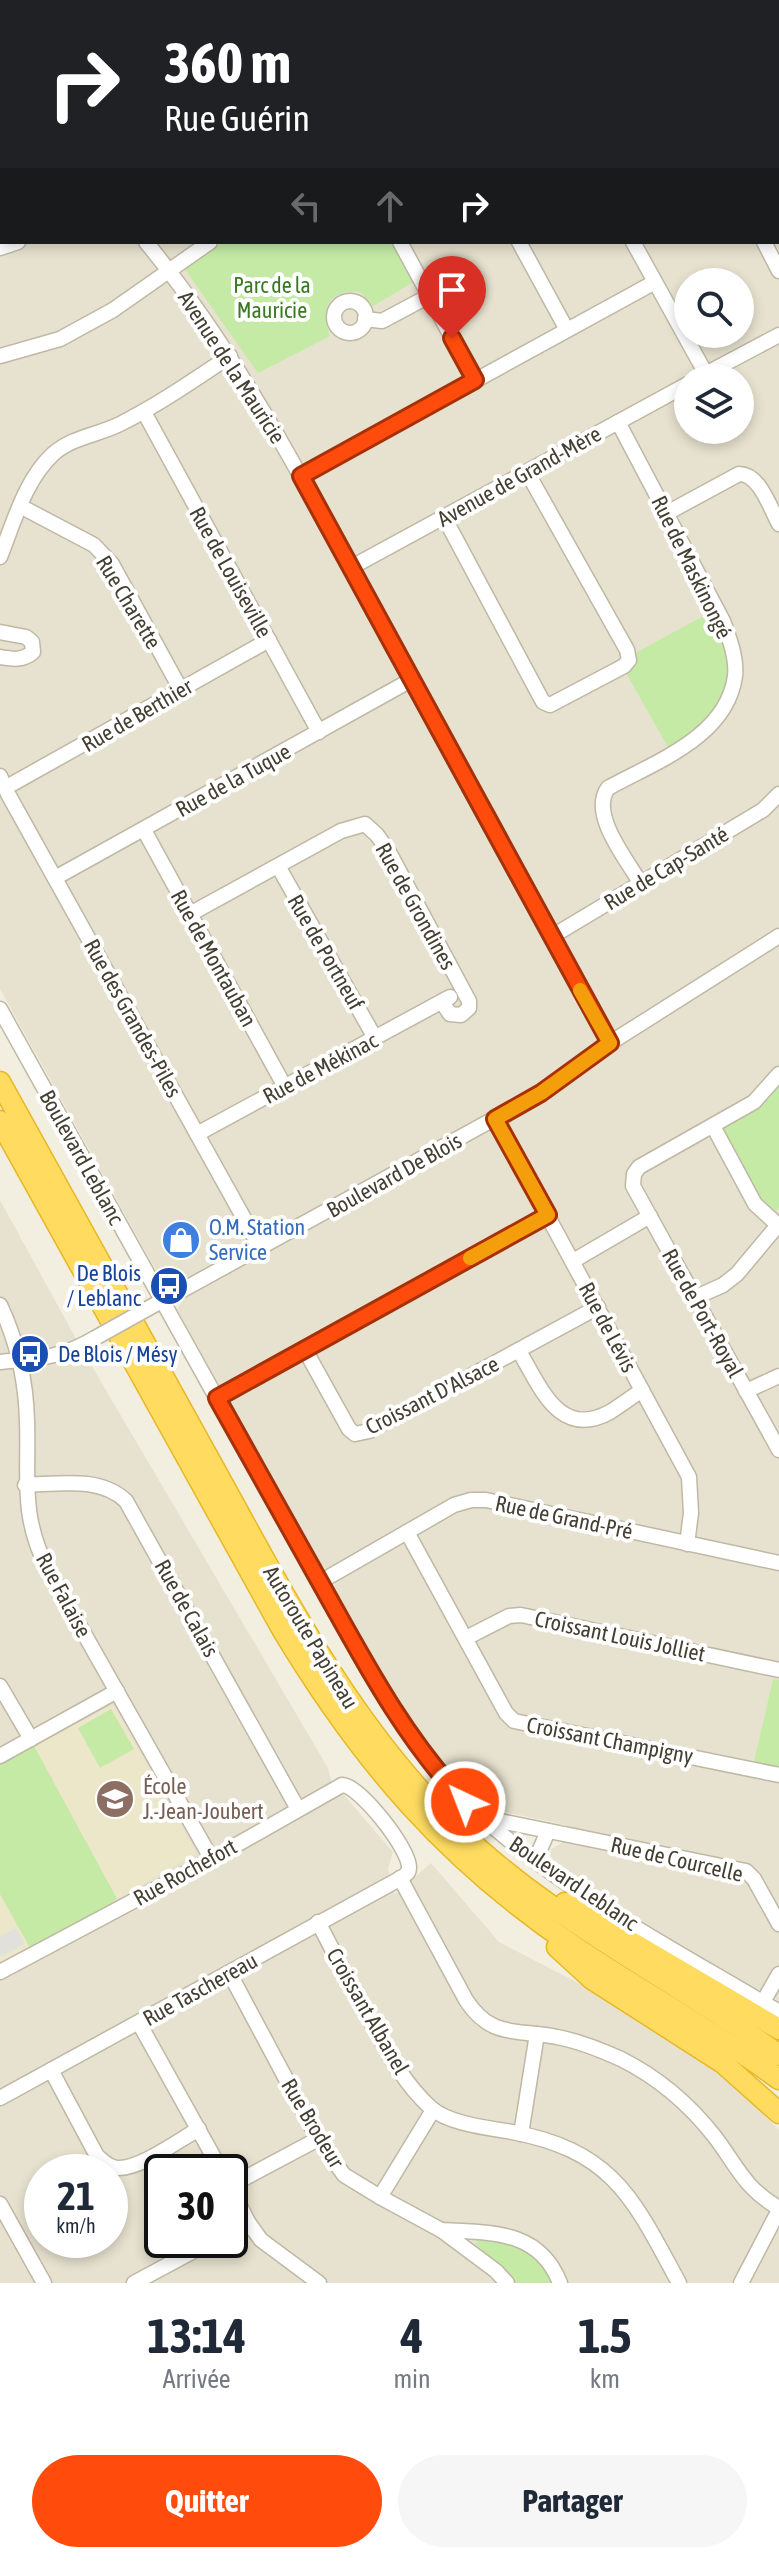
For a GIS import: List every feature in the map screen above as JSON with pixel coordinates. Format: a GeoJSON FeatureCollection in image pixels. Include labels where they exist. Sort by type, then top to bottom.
{"type":"FeatureCollection","features":[{"type":"Feature","properties":{"kind":"highway","name":"Autoroute Papineau"},"geometry":{"type":"LineString","coordinates":[[0,1082],[322,1660],[365,1724],[493,1873],[575,1947],[779,2079]]}},
{"type":"Feature","properties":{"kind":"highway","name":"Autoroute Papineau"},"geometry":{"type":"LineString","coordinates":[[0,1121],[312,1679],[352,1738],[400,1796],[446,1844],[779,2055]]}},
{"type":"Feature","properties":{"kind":"highway"},"geometry":{"type":"LineString","coordinates":[[493,1873],[619,1933],[779,2029]]}},
{"type":"Feature","properties":{"kind":"highway"},"geometry":{"type":"LineString","coordinates":[[493,1873],[592,1979],[714,2057],[779,2113]]}},
{"type":"Feature","properties":{"kind":"street","name":"Avenue de la Mauricie"},"geometry":{"type":"LineString","coordinates":[[148,244],[230,356],[301,476],[610,1043]]}},
{"type":"Feature","properties":{"kind":"street"},"geometry":{"type":"LineString","coordinates":[[0,356],[60,339],[113,310],[207,244]]}},
{"type":"Feature","properties":{"kind":"street"},"geometry":{"type":"LineString","coordinates":[[401,244],[475,380]]}},
{"type":"Feature","properties":{"kind":"street"},"geometry":{"type":"LineString","coordinates":[[520,244],[567,330]]}},
{"type":"Feature","properties":{"kind":"street"},"geometry":{"type":"LineString","coordinates":[[634,244],[696,364]]}},
{"type":"Feature","properties":{"kind":"street"},"geometry":{"type":"LineString","coordinates":[[765,244],[779,271]]}},
{"type":"Feature","properties":{"kind":"street"},"geometry":{"type":"LineString","coordinates":[[301,476],[655,282]]}},
{"type":"Feature","properties":{"kind":"street"},"geometry":{"type":"LineString","coordinates":[[365,319],[382,321],[429,296]]}},
{"type":"Feature","properties":{"kind":"street"},"geometry":{"type":"LineString","coordinates":[[725,364],[779,335]]}},
{"type":"Feature","properties":{"kind":"street"},"geometry":{"type":"LineString","coordinates":[[0,557],[30,483],[52,454],[71,441],[102,433],[144,412],[230,356]]}},
{"type":"Feature","properties":{"kind":"street","name":"Avenue de Grand-Mère"},"geometry":{"type":"LineString","coordinates":[[350,568],[674,392]]}},
{"type":"Feature","properties":{"kind":"street","name":"Rue de Louiseville"},"geometry":{"type":"LineString","coordinates":[[144,412],[319,732]]}},
{"type":"Feature","properties":{"kind":"street","name":"Rue de Maskinongé"},"geometry":{"type":"LineString","coordinates":[[618,422],[723,621],[731,643],[735,675],[725,707],[711,725],[680,748],[608,788],[603,795],[601,810],[609,829],[641,884]]}},
{"type":"Feature","properties":{"kind":"street"},"geometry":{"type":"LineString","coordinates":[[444,517],[543,702],[550,705],[624,666],[629,660],[627,650],[527,472]]}},
{"type":"Feature","properties":{"kind":"street"},"geometry":{"type":"LineString","coordinates":[[667,513],[739,474],[746,474],[756,483],[779,524]]}},
{"type":"Feature","properties":{"kind":"street","name":"Rue Charette"},"geometry":{"type":"LineString","coordinates":[[20,506],[94,545],[112,564],[181,690]]}},
{"type":"Feature","properties":{"kind":"street"},"geometry":{"type":"LineString","coordinates":[[0,632],[26,637],[32,642],[33,652],[28,657],[14,660],[0,657]]}},
{"type":"Feature","properties":{"kind":"street","name":"Rue de Berthier"},"geometry":{"type":"LineString","coordinates":[[3,782],[181,690],[269,640]]}},
{"type":"Feature","properties":{"kind":"street","name":"Rue de la Tuque"},"geometry":{"type":"LineString","coordinates":[[55,878],[411,680]]}},
{"type":"Feature","properties":{"kind":"street","name":"Rue des Grandes-Piles"},"geometry":{"type":"LineString","coordinates":[[3,782],[261,1249]]}},
{"type":"Feature","properties":{"kind":"street","name":"Rue de Cap-Santé"},"geometry":{"type":"LineString","coordinates":[[551,937],[763,810],[779,794]]}},
{"type":"Feature","properties":{"kind":"street","name":"Rue de Grondines"},"geometry":{"type":"LineString","coordinates":[[278,866],[341,831],[365,824],[389,852],[462,991]]}},
{"type":"Feature","properties":{"kind":"street","name":"Rue de Montauban"},"geometry":{"type":"LineString","coordinates":[[144,830],[285,1087]]}},
{"type":"Feature","properties":{"kind":"street"},"geometry":{"type":"LineString","coordinates":[[190,914],[278,866]]}},
{"type":"Feature","properties":{"kind":"street","name":"Rue de Portneuf"},"geometry":{"type":"LineString","coordinates":[[278,866],[375,1038]]}},
{"type":"Feature","properties":{"kind":"street","name":"Boulevard De Blois"},"geometry":{"type":"LineString","coordinates":[[0,1362],[46,1359],[61,1354],[261,1249],[541,1093],[610,1043],[779,936]]}},
{"type":"Feature","properties":{"kind":"street","name":"Rue de Mékinac"},"geometry":{"type":"LineString","coordinates":[[197,1134],[462,991]]}},
{"type":"Feature","properties":{"kind":"street","name":"Boulevard Leblanc"},"geometry":{"type":"LineString","coordinates":[[0,1009],[160,1302],[217,1398],[369,1672],[407,1732],[444,1779],[489,1823],[535,1861],[582,1894],[779,2012]]}},
{"type":"Feature","properties":{"kind":"street"},"geometry":{"type":"LineString","coordinates":[[694,1298],[723,1285],[737,1274],[779,1226],[755,1204],[713,1126],[754,1102],[779,1074]]}},
{"type":"Feature","properties":{"kind":"street","name":"Rue de Lévis"},"geometry":{"type":"LineString","coordinates":[[495,1119],[689,1477],[691,1513],[687,1544]]}},
{"type":"Feature","properties":{"kind":"street","name":"Rue de Port-Royal"},"geometry":{"type":"LineString","coordinates":[[713,1126],[639,1167],[634,1174],[633,1186],[779,1450]]}},
{"type":"Feature","properties":{"kind":"street"},"geometry":{"type":"LineString","coordinates":[[217,1398],[548,1215]]}},
{"type":"Feature","properties":{"kind":"street"},"geometry":{"type":"LineString","coordinates":[[573,1261],[650,1216]]}},
{"type":"Feature","properties":{"kind":"street","name":"Rue Falaise"},"geometry":{"type":"LineString","coordinates":[[0,1305],[18,1361],[27,1417],[25,1485],[29,1518],[42,1558],[211,1858]]}},
{"type":"Feature","properties":{"kind":"street","name":"Croissant D'Alsace"},"geometry":{"type":"LineString","coordinates":[[304,1348],[349,1429],[355,1434],[369,1431],[598,1307]]}},
{"type":"Feature","properties":{"kind":"street"},"geometry":{"type":"LineString","coordinates":[[519,1351],[553,1406],[561,1414],[575,1419],[591,1419],[608,1413],[642,1390]]}},
{"type":"Feature","properties":{"kind":"street"},"geometry":{"type":"LineString","coordinates":[[746,1391],[779,1376]]}},
{"type":"Feature","properties":{"kind":"street","name":"Rue de Calais"},"geometry":{"type":"LineString","coordinates":[[25,1485],[99,1485],[111,1489],[126,1501],[298,1809]]}},
{"type":"Feature","properties":{"kind":"street","name":"Rue de Grand-Pré"},"geometry":{"type":"LineString","coordinates":[[320,1582],[454,1505],[471,1500],[486,1500],[687,1544],[778,1558]]}},
{"type":"Feature","properties":{"kind":"street","name":"Croissant Champigny"},"geometry":{"type":"LineString","coordinates":[[407,1532],[506,1713],[514,1721],[779,1775]]}},
{"type":"Feature","properties":{"kind":"street","name":"Croissant Louis Jolliet"},"geometry":{"type":"LineString","coordinates":[[466,1638],[509,1616],[521,1615],[779,1670]]}},
{"type":"Feature","properties":{"kind":"street"},"geometry":{"type":"LineString","coordinates":[[0,1686],[31,1739]]}},
{"type":"Feature","properties":{"kind":"street"},"geometry":{"type":"LineString","coordinates":[[0,1756],[117,1691]]}},
{"type":"Feature","properties":{"kind":"street","name":"Rue Rochefort"},"geometry":{"type":"LineString","coordinates":[[0,1972],[342,1785],[351,1786],[397,1838],[409,1866],[407,1874],[400,1878]]}},
{"type":"Feature","properties":{"kind":"street","name":"Rue de Courcelle"},"geometry":{"type":"LineString","coordinates":[[489,1823],[495,1820],[746,1871],[754,1879],[779,1924]]}},
{"type":"Feature","properties":{"kind":"street"},"geometry":{"type":"LineString","coordinates":[[535,1861],[548,1831]]}},
{"type":"Feature","properties":{"kind":"street"},"geometry":{"type":"LineString","coordinates":[[400,1878],[476,2014],[502,2030],[566,2039],[630,2064],[656,2081],[704,2123],[752,2190],[779,2209],[741,2283]]}},
{"type":"Feature","properties":{"kind":"street","name":"Rue Taschereau"},"geometry":{"type":"LineString","coordinates":[[0,2098],[400,1878]]}},
{"type":"Feature","properties":{"kind":"street","name":"Croissant Albanel"},"geometry":{"type":"LineString","coordinates":[[318,1922],[396,2068],[433,2110],[470,2125],[563,2145],[583,2155],[618,2182],[642,2215],[679,2283]]}},
{"type":"Feature","properties":{"kind":"street","name":"Rue Brodeur"},"geometry":{"type":"LineString","coordinates":[[230,1974],[318,2139],[344,2175],[441,2230],[496,2271],[507,2283]]}},
{"type":"Feature","properties":{"kind":"street"},"geometry":{"type":"LineString","coordinates":[[763,2002],[779,1974]]}},
{"type":"Feature","properties":{"kind":"street"},"geometry":{"type":"LineString","coordinates":[[139,2023],[212,2154]]}},
{"type":"Feature","properties":{"kind":"street"},"geometry":{"type":"LineString","coordinates":[[521,2134],[537,2034]]}},
{"type":"Feature","properties":{"kind":"street"},"geometry":{"type":"LineString","coordinates":[[51,2070],[97,2156],[108,2166],[116,2169],[131,2167],[199,2129]]}},
{"type":"Feature","properties":{"kind":"street"},"geometry":{"type":"LineString","coordinates":[[380,2197],[433,2110]]}},
{"type":"Feature","properties":{"kind":"street"},"geometry":{"type":"LineString","coordinates":[[248,2176],[318,2139]]}},
{"type":"Feature","properties":{"kind":"street"},"geometry":{"type":"LineString","coordinates":[[0,2204],[44,2283]]}},
{"type":"Feature","properties":{"kind":"street"},"geometry":{"type":"LineString","coordinates":[[248,2222],[261,2240],[319,2283]]}},
{"type":"Feature","properties":{"kind":"street","name":"Rue Brodeur"},"geometry":{"type":"LineString","coordinates":[[441,2230],[501,2233],[533,2245],[555,2269],[560,2283]]}},
{"type":"Feature","properties":{"kind":"street"},"geometry":{"type":"LineString","coordinates":[[134,2283],[181,2258]]}},
{"type":"Feature","properties":{"kind":"street"},"geometry":{"type":"LineString","coordinates":[[162,2268],[170,2283]]}},
{"type":"Feature","properties":{"kind":"shaded area"},"geometry":{"type":"Polygon","coordinates":[[[0,244],[779,244],[779,2002],[762,1988],[756,1991],[556,1866],[551,1858],[551,1849],[562,1843],[566,1825],[486,1808],[440,1763],[410,1724],[334,1594],[335,1583],[325,1568],[319,1565],[229,1403],[232,1399],[222,1385],[218,1385],[177,1309],[181,1304],[171,1285],[164,1285],[0,989],[0,244]]]}},
{"type":"Feature","properties":{"kind":"shaded area"},"geometry":{"type":"Polygon","coordinates":[[[0,1200],[80,1346],[328,1768],[331,1780],[393,1852],[388,1869],[395,1894],[431,1863],[499,1942],[619,2004],[711,2063],[779,2130],[779,2283],[0,2283],[0,1200]]]}},
{"type":"Feature","properties":{"kind":"shaded area","name":"École J.-Jean-Joubert"},"geometry":{"type":"Polygon","coordinates":[[[113,1705],[196,1853],[117,1899],[34,1746],[113,1705]]]}},
{"type":"Feature","properties":{"kind":"shaded area"},"geometry":{"type":"Polygon","coordinates":[[[0,1894],[33,1953],[0,1971],[0,1894]]]}},
{"type":"Feature","properties":{"kind":"shaded area"},"geometry":{"type":"Polygon","coordinates":[[[16,1928],[25,1944],[0,1957],[0,1936],[16,1928]]]}},
{"type":"Feature","properties":{"kind":"green space","name":"Parc de la Mauricie"},"geometry":{"type":"Polygon","coordinates":[[[220,244],[396,244],[417,280],[373,306],[360,292],[334,297],[329,302],[326,317],[330,336],[258,373],[184,268],[220,244]]]}},
{"type":"Feature","properties":{"kind":"green space"},"geometry":{"type":"Polygon","coordinates":[[[711,612],[727,655],[725,690],[718,706],[706,720],[668,747],[626,673],[635,665],[637,652],[711,612]]]}},
{"type":"Feature","properties":{"kind":"green space"},"geometry":{"type":"Polygon","coordinates":[[[779,1083],[779,1208],[776,1211],[757,1196],[722,1131],[779,1083]]]}},
{"type":"Feature","properties":{"kind":"green space"},"geometry":{"type":"Polygon","coordinates":[[[773,1679],[779,1680],[779,1767],[754,1762],[773,1679]]]}},
{"type":"Feature","properties":{"kind":"green space"},"geometry":{"type":"Polygon","coordinates":[[[111,1709],[134,1749],[100,1768],[78,1728],[111,1709]]]}},
{"type":"Feature","properties":{"kind":"green space"},"geometry":{"type":"Polygon","coordinates":[[[34,1746],[117,1899],[33,1953],[0,1894],[0,1764],[34,1746]]]}},
{"type":"Feature","properties":{"kind":"green space"},"geometry":{"type":"Polygon","coordinates":[[[477,2240],[504,2242],[523,2248],[538,2261],[554,2283],[513,2283],[476,2244],[477,2240]]]}},
{"type":"Feature","properties":{"kind":"slow traffic"},"geometry":{"type":"LineString","coordinates":[[470,1258],[548,1215],[495,1119],[541,1093],[610,1043],[580,990]]}},
{"type":"Feature","properties":{"kind":"place","name":"O.M. Station Service"},"geometry":{"type":"Point","coordinates":[181,1240]}},
{"type":"Feature","properties":{"kind":"place","name":"De Blois / Leblanc"},"geometry":{"type":"Point","coordinates":[169,1286]}},
{"type":"Feature","properties":{"kind":"place","name":"De Blois / Mésy"},"geometry":{"type":"Point","coordinates":[30,1354]}},
{"type":"Feature","properties":{"kind":"place","name":"École J.-Jean-Joubert"},"geometry":{"type":"Point","coordinates":[115,1799]}},
{"type":"Feature","properties":{"kind":"route"},"geometry":{"type":"LineString","coordinates":[[452,338],[475,380],[301,476],[610,1043],[541,1093],[495,1119],[548,1215],[217,1398],[369,1672],[407,1732],[465,1802]]}}]}
